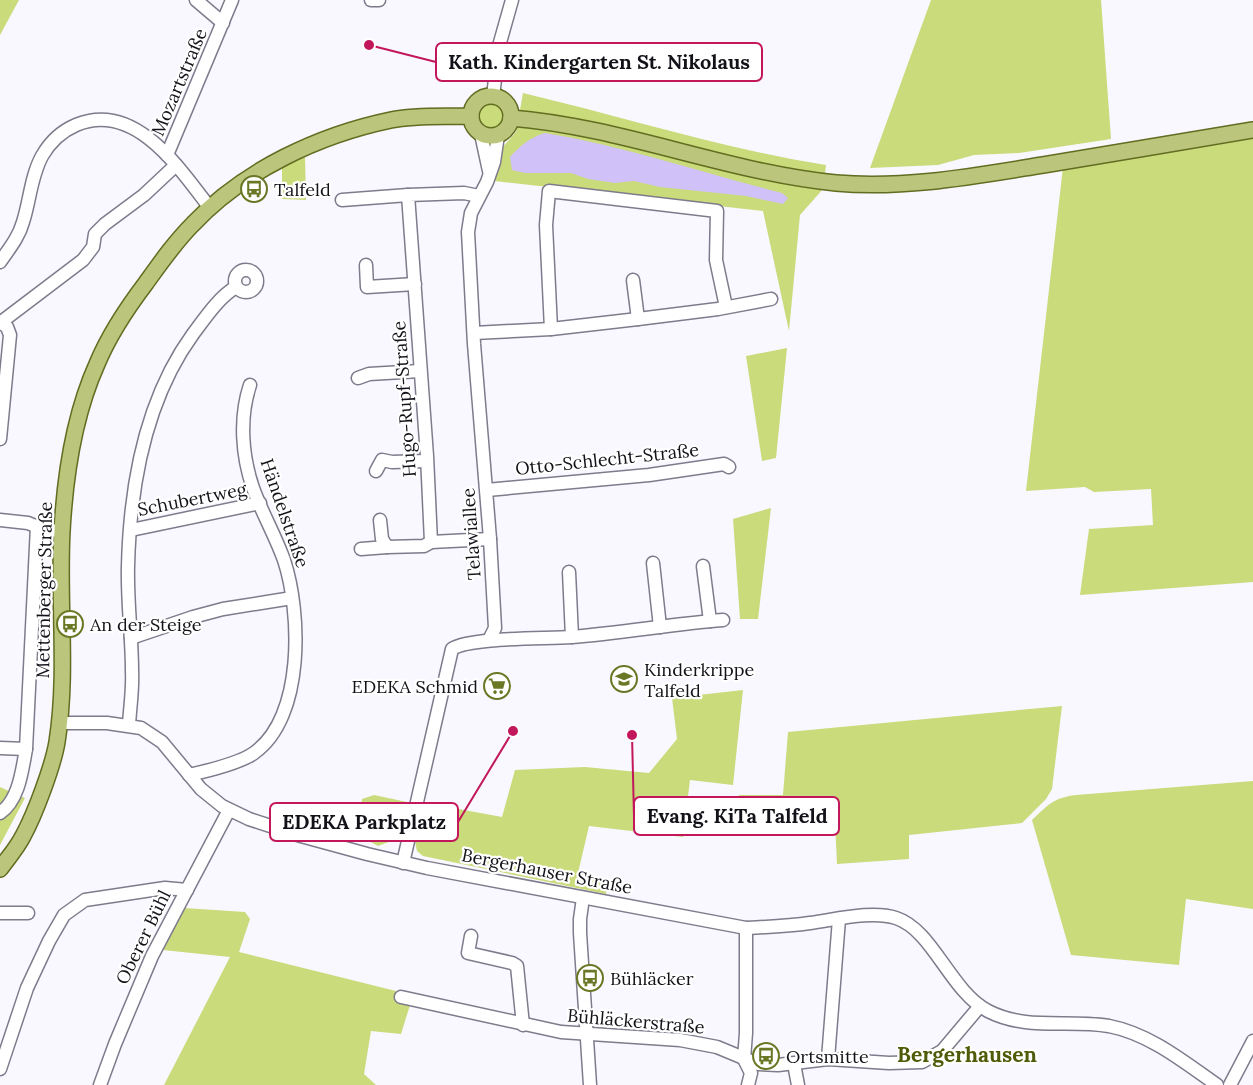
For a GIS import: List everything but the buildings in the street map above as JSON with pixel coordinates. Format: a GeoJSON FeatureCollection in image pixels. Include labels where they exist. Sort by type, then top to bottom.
{"type":"FeatureCollection","features":[{"type":"Feature","properties":{"kind":"main road"},"geometry":{"type":"LineString","coordinates":[[493,96],[508,104],[512,118],[508,128],[498,135],[487,136],[481,134],[473,125],[471,116],[476,103],[481,98],[493,96]]}},
{"type":"Feature","properties":{"kind":"main road","name":"Mettenberger Straße"},"geometry":{"type":"LineString","coordinates":[[59,723],[62,531],[76,430],[96,365],[134,298],[171,248],[210,208],[248,180],[283,159],[328,138],[397,119],[471,116]]}},
{"type":"Feature","properties":{"kind":"main road"},"geometry":{"type":"LineString","coordinates":[[512,118],[618,135],[778,175],[866,184],[960,178],[1253,130]]}},
{"type":"Feature","properties":{"kind":"main road"},"geometry":{"type":"LineString","coordinates":[[0,869],[23,838],[32,818],[57,744],[59,723]]}},
{"type":"Feature","properties":{"kind":"street","name":"Mozartstraße"},"geometry":{"type":"LineString","coordinates":[[196,0],[223,23]]}},
{"type":"Feature","properties":{"kind":"street","name":"Mozartstraße"},"geometry":{"type":"LineString","coordinates":[[167,154],[232,0]]}},
{"type":"Feature","properties":{"kind":"street"},"geometry":{"type":"LineString","coordinates":[[371,0],[379,0]]}},
{"type":"Feature","properties":{"kind":"street"},"geometry":{"type":"LineString","coordinates":[[493,96],[499,46],[512,0]]}},
{"type":"Feature","properties":{"kind":"street"},"geometry":{"type":"LineString","coordinates":[[0,262],[20,231],[37,166],[43,154],[62,133],[91,120],[105,120],[138,131],[155,142],[210,208]]}},
{"type":"Feature","properties":{"kind":"street"},"geometry":{"type":"LineString","coordinates":[[481,134],[489,172]]}},
{"type":"Feature","properties":{"kind":"street","name":"Telawiallee"},"geometry":{"type":"LineString","coordinates":[[489,640],[495,628],[468,232],[471,213],[487,182],[498,135]]}},
{"type":"Feature","properties":{"kind":"street"},"geometry":{"type":"LineString","coordinates":[[0,439],[10,335],[7,327],[0,323],[83,260],[93,247],[95,234],[144,195],[176,165]]}},
{"type":"Feature","properties":{"kind":"street"},"geometry":{"type":"LineString","coordinates":[[551,329],[546,236],[549,191],[717,211],[716,260],[726,307]]}},
{"type":"Feature","properties":{"kind":"street"},"geometry":{"type":"LineString","coordinates":[[342,200],[464,193],[479,196]]}},
{"type":"Feature","properties":{"kind":"street","name":"Hugo-Rupf-Straße"},"geometry":{"type":"LineString","coordinates":[[408,195],[431,542]]}},
{"type":"Feature","properties":{"kind":"street"},"geometry":{"type":"LineString","coordinates":[[366,265],[367,287],[414,284]]}},
{"type":"Feature","properties":{"kind":"street"},"geometry":{"type":"LineString","coordinates":[[633,280],[638,319]]}},
{"type":"Feature","properties":{"kind":"street"},"geometry":{"type":"LineString","coordinates":[[129,725],[132,672],[128,565],[135,489],[146,433],[167,377],[187,342],[204,319],[236,287]]}},
{"type":"Feature","properties":{"kind":"street"},"geometry":{"type":"LineString","coordinates":[[474,333],[551,329],[638,319],[771,299]]}},
{"type":"Feature","properties":{"kind":"street"},"geometry":{"type":"LineString","coordinates":[[358,378],[369,374],[420,371]]}},
{"type":"Feature","properties":{"kind":"street","name":"Händelstraße"},"geometry":{"type":"LineString","coordinates":[[189,775],[211,770],[254,753],[274,733],[286,706],[293,678],[296,626],[292,598],[283,559],[253,488],[244,446],[244,406],[250,385]]}},
{"type":"Feature","properties":{"kind":"street"},"geometry":{"type":"LineString","coordinates":[[376,471],[382,460],[392,462],[426,460]]}},
{"type":"Feature","properties":{"kind":"street","name":"Otto-Schlecht-Straße"},"geometry":{"type":"LineString","coordinates":[[487,490],[649,475],[724,464],[729,467]]}},
{"type":"Feature","properties":{"kind":"street","name":"Schubertweg"},"geometry":{"type":"LineString","coordinates":[[131,530],[260,503]]}},
{"type":"Feature","properties":{"kind":"street"},"geometry":{"type":"LineString","coordinates":[[0,520],[28,523],[45,530],[62,531]]}},
{"type":"Feature","properties":{"kind":"street"},"geometry":{"type":"LineString","coordinates":[[380,520],[382,539],[387,547]]}},
{"type":"Feature","properties":{"kind":"street"},"geometry":{"type":"LineString","coordinates":[[0,813],[6,808],[22,776],[26,749],[37,526]]}},
{"type":"Feature","properties":{"kind":"street"},"geometry":{"type":"LineString","coordinates":[[361,549],[424,546],[431,542],[490,539]]}},
{"type":"Feature","properties":{"kind":"street"},"geometry":{"type":"LineString","coordinates":[[653,563],[660,627]]}},
{"type":"Feature","properties":{"kind":"street"},"geometry":{"type":"LineString","coordinates":[[703,566],[710,621]]}},
{"type":"Feature","properties":{"kind":"street"},"geometry":{"type":"LineString","coordinates":[[568,573],[572,637]]}},
{"type":"Feature","properties":{"kind":"street"},"geometry":{"type":"LineString","coordinates":[[131,638],[223,609],[292,598]]}},
{"type":"Feature","properties":{"kind":"street"},"geometry":{"type":"LineString","coordinates":[[403,862],[449,658],[453,649],[458,645],[489,640],[572,637],[723,620]]}},
{"type":"Feature","properties":{"kind":"street","name":"Bergerhauser Straße"},"geometry":{"type":"LineString","coordinates":[[59,723],[107,723],[129,725],[141,729],[162,742],[212,799],[230,810],[249,819],[293,833],[403,862],[746,928],[886,916],[904,921],[929,946],[957,983],[980,1006]]}},
{"type":"Feature","properties":{"kind":"street"},"geometry":{"type":"LineString","coordinates":[[0,748],[26,749]]}},
{"type":"Feature","properties":{"kind":"street","name":"Oberer Bühl"},"geometry":{"type":"LineString","coordinates":[[100,1085],[139,985],[230,810]]}},
{"type":"Feature","properties":{"kind":"street"},"geometry":{"type":"LineString","coordinates":[[0,1069],[27,988],[64,915],[85,900],[165,888],[187,890]]}},
{"type":"Feature","properties":{"kind":"street"},"geometry":{"type":"LineString","coordinates":[[583,898],[580,933],[590,1085]]}},
{"type":"Feature","properties":{"kind":"street"},"geometry":{"type":"LineString","coordinates":[[0,913],[28,913]]}},
{"type":"Feature","properties":{"kind":"street"},"geometry":{"type":"LineString","coordinates":[[828,1059],[839,919]]}},
{"type":"Feature","properties":{"kind":"street"},"geometry":{"type":"LineString","coordinates":[[746,928],[744,1059],[751,1073],[748,1085]]}},
{"type":"Feature","properties":{"kind":"street"},"geometry":{"type":"LineString","coordinates":[[471,936],[468,953],[517,966],[523,1025]]}},
{"type":"Feature","properties":{"kind":"street","name":"Bühläckerstraße"},"geometry":{"type":"LineString","coordinates":[[401,997],[523,1025],[586,1035],[690,1042],[717,1047],[758,1064],[794,1064],[828,1059],[890,1063],[922,1062],[942,1051],[980,1006]]}},
{"type":"Feature","properties":{"kind":"street"},"geometry":{"type":"LineString","coordinates":[[980,1006],[1001,1017],[1022,1022],[1107,1026],[1124,1030],[1164,1049],[1217,1085]]}},
{"type":"Feature","properties":{"kind":"street"},"geometry":{"type":"LineString","coordinates":[[1230,1085],[1253,1041]]}},
{"type":"Feature","properties":{"kind":"street"},"geometry":{"type":"LineString","coordinates":[[794,1064],[798,1085]]}},
{"type":"Feature","properties":{"kind":"green space"},"geometry":{"type":"Polygon","coordinates":[[[0,0],[19,0],[0,35],[0,0]]]}},
{"type":"Feature","properties":{"kind":"green space"},"geometry":{"type":"Polygon","coordinates":[[[931,0],[1101,0],[1111,139],[1019,153],[974,155],[938,165],[870,168],[931,0]]]}},
{"type":"Feature","properties":{"kind":"green space"},"geometry":{"type":"Polygon","coordinates":[[[523,93],[712,142],[826,165],[823,189],[800,215],[789,331],[763,211],[494,181],[500,150],[516,132],[523,93]]]}},
{"type":"Feature","properties":{"kind":"green space"},"geometry":{"type":"Polygon","coordinates":[[[492,101],[503,105],[507,116],[503,127],[492,131],[481,127],[477,116],[481,105],[492,101]]]}},
{"type":"Feature","properties":{"kind":"green space"},"geometry":{"type":"Polygon","coordinates":[[[1253,137],[1253,582],[1080,595],[1089,529],[1153,525],[1151,489],[1094,492],[1085,487],[1026,491],[1063,167],[1253,137]]]}},
{"type":"Feature","properties":{"kind":"green space"},"geometry":{"type":"Polygon","coordinates":[[[305,155],[306,200],[282,199],[282,167],[305,155]]]}},
{"type":"Feature","properties":{"kind":"green space"},"geometry":{"type":"Polygon","coordinates":[[[787,348],[776,458],[762,461],[746,356],[787,348]]]}},
{"type":"Feature","properties":{"kind":"green space"},"geometry":{"type":"Polygon","coordinates":[[[771,508],[758,619],[740,619],[733,519],[771,508]]]}},
{"type":"Feature","properties":{"kind":"green space"},"geometry":{"type":"Polygon","coordinates":[[[743,690],[733,785],[690,780],[683,837],[589,826],[578,873],[609,880],[606,894],[423,856],[417,851],[415,841],[421,802],[502,817],[515,770],[585,767],[649,773],[677,739],[672,698],[743,690]]]}},
{"type":"Feature","properties":{"kind":"green space"},"geometry":{"type":"Polygon","coordinates":[[[1062,706],[1052,789],[1046,799],[1022,823],[909,835],[909,859],[837,864],[835,821],[734,829],[739,795],[783,795],[788,732],[1062,706]]]}},
{"type":"Feature","properties":{"kind":"green space"},"geometry":{"type":"Polygon","coordinates":[[[1253,781],[1253,909],[1186,899],[1179,965],[1071,955],[1032,820],[1042,810],[1051,803],[1068,796],[1253,781]]]}},
{"type":"Feature","properties":{"kind":"green space"},"geometry":{"type":"Polygon","coordinates":[[[0,787],[25,798],[0,845],[0,787]]]}},
{"type":"Feature","properties":{"kind":"green space"},"geometry":{"type":"Polygon","coordinates":[[[374,795],[407,802],[399,838],[378,846],[354,833],[352,818],[360,814],[362,799],[374,795]]]}},
{"type":"Feature","properties":{"kind":"green space"},"geometry":{"type":"Polygon","coordinates":[[[184,908],[245,912],[250,919],[239,952],[396,991],[410,1005],[401,1034],[371,1031],[364,1074],[376,1085],[164,1085],[230,957],[163,950],[184,908]]]}},
{"type":"Feature","properties":{"kind":"shaded area"},"geometry":{"type":"Polygon","coordinates":[[[545,133],[634,152],[782,193],[788,198],[783,204],[746,196],[660,187],[634,181],[615,183],[588,179],[571,173],[525,173],[512,170],[510,157],[526,142],[545,133]]]}},
{"type":"Feature","properties":{"kind":"place","name":"Kath. Kindergarten St. Nikolaus"},"geometry":{"type":"Point","coordinates":[369,45]}},
{"type":"Feature","properties":{"kind":"place","name":"Talfeld"},"geometry":{"type":"Point","coordinates":[254,189]}},
{"type":"Feature","properties":{"kind":"place","name":"An der Steige"},"geometry":{"type":"Point","coordinates":[70,624]}},
{"type":"Feature","properties":{"kind":"place","name":"Kinderkrippe Talfeld"},"geometry":{"type":"Point","coordinates":[624,679]}},
{"type":"Feature","properties":{"kind":"place","name":"EDEKA Schmid"},"geometry":{"type":"Point","coordinates":[497,686]}},
{"type":"Feature","properties":{"kind":"place","name":"EDEKA Parkplatz"},"geometry":{"type":"Point","coordinates":[513,731]}},
{"type":"Feature","properties":{"kind":"place","name":"Evang. KiTa Talfeld"},"geometry":{"type":"Point","coordinates":[632,735]}},
{"type":"Feature","properties":{"kind":"place","name":"Bühläcker"},"geometry":{"type":"Point","coordinates":[590,978]}},
{"type":"Feature","properties":{"kind":"place","name":"Ortsmitte"},"geometry":{"type":"Point","coordinates":[766,1056]}},
{"type":"Feature","properties":{"kind":"district","name":"Bergerhausen"},"geometry":{"type":"Point","coordinates":[967,1054]}}]}
